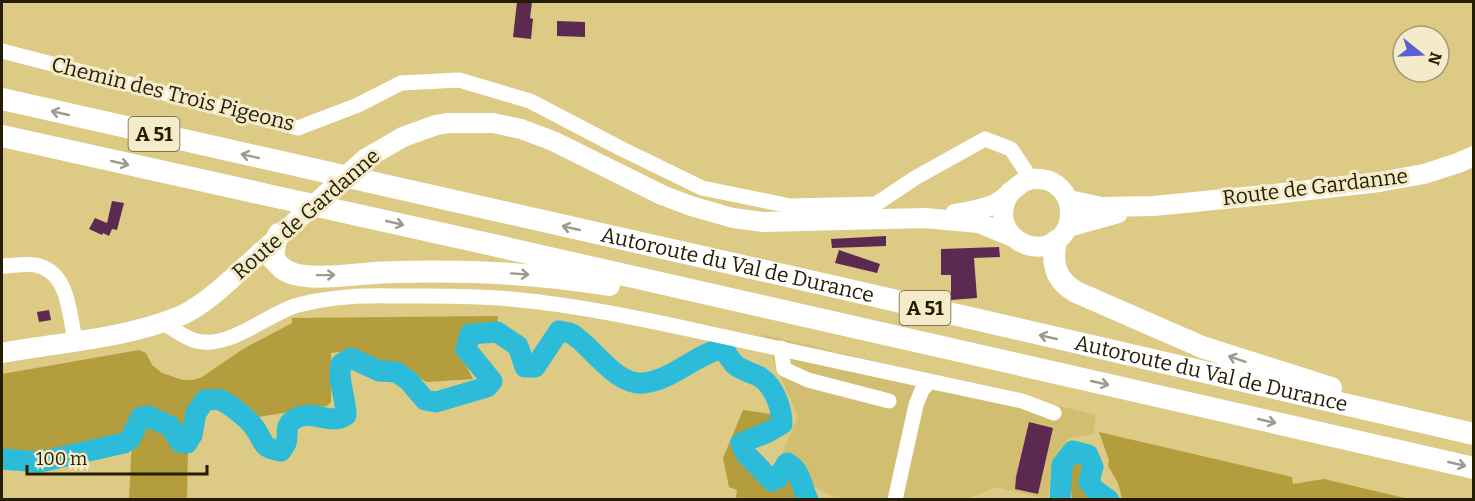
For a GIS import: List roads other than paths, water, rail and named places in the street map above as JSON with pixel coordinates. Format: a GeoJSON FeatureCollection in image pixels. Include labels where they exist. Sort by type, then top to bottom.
{"type":"FeatureCollection","features":[{"type":"Feature","properties":{"kind":"highway","name":"Autoroute du Val de Durance"},"geometry":{"type":"LineString","coordinates":[[2,99],[1473,432]]}},
{"type":"Feature","properties":{"kind":"highway","name":"Autoroute du Val de Durance"},"geometry":{"type":"LineString","coordinates":[[2,135],[1473,468]]}},
{"type":"Feature","properties":{"kind":"highway"},"geometry":{"type":"LineString","coordinates":[[279,234],[267,256],[277,266],[297,275],[472,271],[579,280],[961,351]]}},
{"type":"Feature","properties":{"kind":"highway"},"geometry":{"type":"LineString","coordinates":[[1062,234],[1053,259],[1054,268],[1060,280],[1068,288],[1099,304],[1202,347],[1259,367],[1473,432]]}},
{"type":"Feature","properties":{"kind":"main road","name":"Route de Gardanne"},"geometry":{"type":"LineString","coordinates":[[279,234],[365,159],[384,147],[403,137],[436,125],[465,122],[493,123],[528,132],[553,141],[662,195],[734,218],[764,222],[925,218]]}},
{"type":"Feature","properties":{"kind":"main road","name":"Route de Gardanne"},"geometry":{"type":"LineString","coordinates":[[1154,206],[1379,182],[1424,174],[1473,156]]}},
{"type":"Feature","properties":{"kind":"main road"},"geometry":{"type":"LineString","coordinates":[[925,218],[972,211],[997,203],[1019,183],[1031,179],[1042,179],[1054,183],[1063,190],[1069,200],[1071,214],[1062,234]]}},
{"type":"Feature","properties":{"kind":"main road"},"geometry":{"type":"LineString","coordinates":[[1010,192],[1004,203],[1003,215],[1006,227],[1020,243],[1039,247],[1102,216],[1154,206]]}},
{"type":"Feature","properties":{"kind":"main road"},"geometry":{"type":"LineString","coordinates":[[1069,200],[1101,207],[1154,206]]}},
{"type":"Feature","properties":{"kind":"main road"},"geometry":{"type":"LineString","coordinates":[[925,218],[979,223],[1013,237]]}},
{"type":"Feature","properties":{"kind":"main road","name":"Route de Gardanne"},"geometry":{"type":"LineString","coordinates":[[2,353],[132,331],[181,316],[206,301],[267,256]]}},
{"type":"Feature","properties":{"kind":"street","name":"Chemin des Trois Pigeons"},"geometry":{"type":"LineString","coordinates":[[2,51],[298,128],[358,105],[401,83],[459,80],[530,100],[702,188],[790,206],[876,204],[915,178],[985,139],[1011,149],[1031,179]]}},
{"type":"Feature","properties":{"kind":"street"},"geometry":{"type":"LineString","coordinates":[[2,266],[33,264],[44,267],[57,277],[63,286],[75,340]]}},
{"type":"Feature","properties":{"kind":"street"},"geometry":{"type":"LineString","coordinates":[[162,322],[192,340],[214,342],[228,339],[283,310],[299,305],[356,297],[471,296],[513,299],[632,317],[781,348],[1023,401],[1054,413]]}},
{"type":"Feature","properties":{"kind":"street"},"geometry":{"type":"LineString","coordinates":[[781,348],[784,369],[808,380],[889,401]]}},
{"type":"Feature","properties":{"kind":"street"},"geometry":{"type":"LineString","coordinates":[[895,500],[916,405],[922,390],[929,382]]}},
{"type":"Feature","properties":{"kind":"waterway"},"geometry":{"type":"LineString","coordinates":[[2,459],[40,462],[124,443],[130,439],[141,417],[147,416],[170,426],[180,442],[187,443],[192,435],[196,413],[205,400],[220,400],[233,408],[254,427],[266,446],[281,451],[286,443],[288,426],[299,417],[305,415],[333,419],[346,415],[340,370],[341,364],[351,358],[379,371],[396,372],[408,380],[425,400],[436,402],[487,387],[492,381],[466,349],[470,334],[497,332],[518,346],[525,367],[535,367],[559,331],[572,334],[614,372],[633,382],[654,381],[712,351],[723,348],[734,364],[765,381],[773,392],[781,411],[782,424],[741,443],[746,454],[772,481],[778,478],[787,463],[792,466],[796,470],[808,500]]}},
{"type":"Feature","properties":{"kind":"waterway"},"geometry":{"type":"LineString","coordinates":[[1060,500],[1062,465],[1073,451],[1088,455],[1093,467],[1089,482],[1095,490],[1109,500]]}}]}
